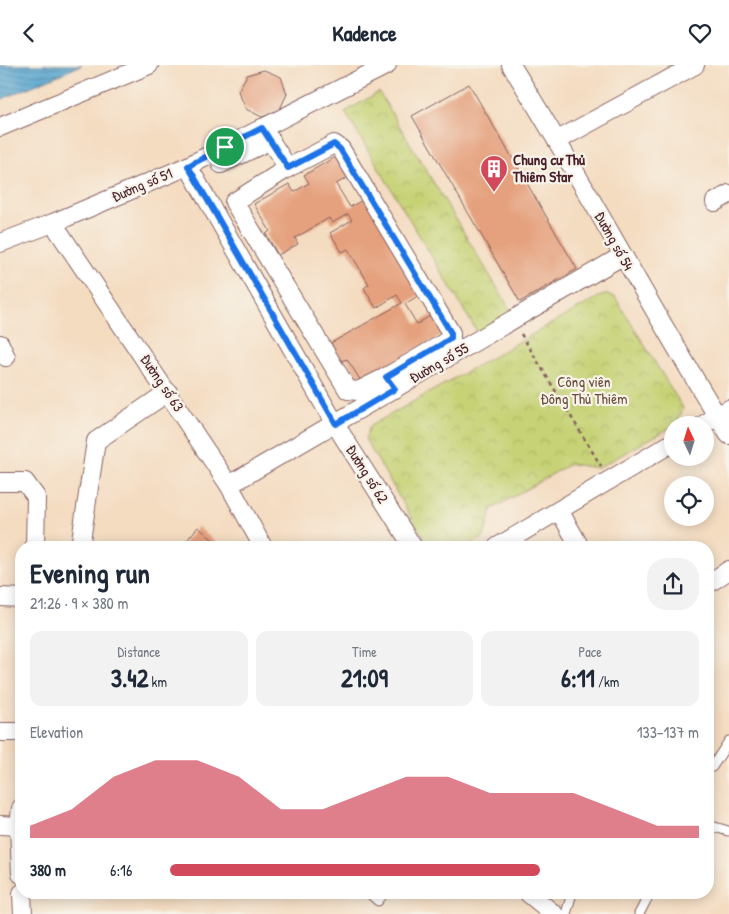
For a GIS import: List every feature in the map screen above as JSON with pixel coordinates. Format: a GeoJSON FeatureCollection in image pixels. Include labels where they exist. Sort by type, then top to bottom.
{"type":"FeatureCollection","features":[{"type":"Feature","properties":{"kind":"street"},"geometry":{"type":"LineString","coordinates":[[0,127],[149,65]]}},
{"type":"Feature","properties":{"kind":"street","name":"Đường số 51"},"geometry":{"type":"LineString","coordinates":[[0,243],[53,223],[266,134],[387,65]]}},
{"type":"Feature","properties":{"kind":"street","name":"Đường số 54"},"geometry":{"type":"LineString","coordinates":[[511,65],[558,141],[622,256],[716,417]]}},
{"type":"Feature","properties":{"kind":"street"},"geometry":{"type":"LineString","coordinates":[[558,141],[695,65]]}},
{"type":"Feature","properties":{"kind":"street"},"geometry":{"type":"LineString","coordinates":[[221,164],[266,134],[288,168]]}},
{"type":"Feature","properties":{"kind":"street"},"geometry":{"type":"LineString","coordinates":[[334,144],[340,149],[451,333],[451,338],[391,383],[358,391],[348,390],[292,299],[234,202],[288,168],[334,144]]}},
{"type":"Feature","properties":{"kind":"street","name":"Đường số 62"},"geometry":{"type":"LineString","coordinates":[[188,166],[336,424],[409,541]]}},
{"type":"Feature","properties":{"kind":"street","name":"Đường số 63"},"geometry":{"type":"LineString","coordinates":[[53,223],[229,485],[260,541]]}},
{"type":"Feature","properties":{"kind":"street","name":"Đường số 55"},"geometry":{"type":"LineString","coordinates":[[229,485],[336,424],[391,383],[512,320],[622,256]]}},
{"type":"Feature","properties":{"kind":"street"},"geometry":{"type":"LineString","coordinates":[[271,311],[292,299]]}},
{"type":"Feature","properties":{"kind":"street"},"geometry":{"type":"LineString","coordinates":[[81,541],[96,441],[168,392]]}},
{"type":"Feature","properties":{"kind":"street"},"geometry":{"type":"LineString","coordinates":[[716,417],[729,435]]}},
{"type":"Feature","properties":{"kind":"street"},"geometry":{"type":"LineString","coordinates":[[508,541],[560,512],[664,448]]}},
{"type":"Feature","properties":{"kind":"street"},"geometry":{"type":"LineString","coordinates":[[0,482],[25,482],[36,497],[35,541]]}},
{"type":"Feature","properties":{"kind":"street"},"geometry":{"type":"LineString","coordinates":[[560,512],[577,541]]}},
{"type":"Feature","properties":{"kind":"street"},"geometry":{"type":"LineString","coordinates":[[714,580],[729,570]]}},
{"type":"Feature","properties":{"kind":"street"},"geometry":{"type":"LineString","coordinates":[[0,597],[15,598]]}},
{"type":"Feature","properties":{"kind":"street"},"geometry":{"type":"LineString","coordinates":[[0,732],[15,732]]}},
{"type":"Feature","properties":{"kind":"street"},"geometry":{"type":"LineString","coordinates":[[0,825],[15,826]]}},
{"type":"Feature","properties":{"kind":"street"},"geometry":{"type":"LineString","coordinates":[[22,899],[23,914]]}},
{"type":"Feature","properties":{"kind":"street"},"geometry":{"type":"LineString","coordinates":[[535,899],[554,914]]}},
{"type":"Feature","properties":{"kind":"lane"},"geometry":{"type":"LineString","coordinates":[[714,764],[729,741]]}},
{"type":"Feature","properties":{"kind":"lane"},"geometry":{"type":"LineString","coordinates":[[714,827],[728,831]]}},
{"type":"Feature","properties":{"kind":"lane"},"geometry":{"type":"LineString","coordinates":[[566,914],[570,899]]}},
{"type":"Feature","properties":{"kind":"lane"},"geometry":{"type":"LineString","coordinates":[[638,914],[647,899]]}},
{"type":"Feature","properties":{"kind":"path"},"geometry":{"type":"LineString","coordinates":[[512,320],[610,481]]}},
{"type":"Feature","properties":{"kind":"green space"},"geometry":{"type":"Polygon","coordinates":[[[379,92],[513,314],[479,335],[345,112],[379,92]]]}},
{"type":"Feature","properties":{"kind":"green space","name":"Công viên Đông Thủ Thiêm"},"geometry":{"type":"Polygon","coordinates":[[[604,294],[615,297],[683,408],[680,416],[664,416],[664,431],[598,468],[570,464],[492,509],[484,537],[477,541],[425,541],[365,439],[370,426],[604,294]]]}},
{"type":"Feature","properties":{"kind":"water"},"geometry":{"type":"Polygon","coordinates":[[[0,65],[82,65],[0,100],[0,65]]]}},
{"type":"Feature","properties":{"kind":"building"},"geometry":{"type":"Polygon","coordinates":[[[264,70],[281,77],[287,94],[279,111],[262,117],[246,109],[238,91],[247,75],[264,70]]]}},
{"type":"Feature","properties":{"kind":"building","name":"Chung cư Thủ Thiêm Star"},"geometry":{"type":"Polygon","coordinates":[[[469,84],[577,269],[520,302],[412,116],[469,84]]]}},
{"type":"Feature","properties":{"kind":"building"},"geometry":{"type":"Polygon","coordinates":[[[341,154],[353,174],[336,184],[350,207],[368,197],[424,292],[405,304],[417,324],[433,314],[445,333],[361,381],[347,359],[341,361],[331,343],[402,303],[397,295],[376,308],[364,288],[369,284],[348,249],[342,252],[330,233],[352,220],[348,214],[332,223],[329,218],[295,238],[298,244],[278,255],[266,234],[270,231],[254,204],[289,184],[294,192],[309,183],[304,175],[341,154]]]}},
{"type":"Feature","properties":{"kind":"building"},"geometry":{"type":"Polygon","coordinates":[[[198,527],[214,541],[186,541],[198,527]]]}},
{"type":"Feature","properties":{"kind":"place","name":"Chung cư Thủ Thiêm Star"},"geometry":{"type":"Point","coordinates":[494,193]}},
{"type":"Feature","properties":{"kind":"route"},"geometry":{"type":"LineString","coordinates":[[262,128],[288,168],[334,144],[340,149],[451,333],[451,338],[386,377],[395,389],[336,424],[188,166],[225,147],[262,128]]}}]}
